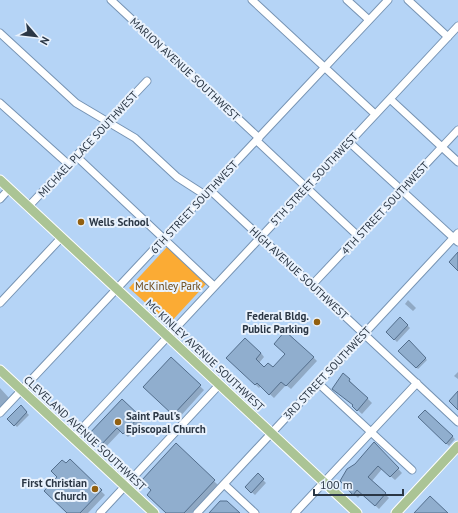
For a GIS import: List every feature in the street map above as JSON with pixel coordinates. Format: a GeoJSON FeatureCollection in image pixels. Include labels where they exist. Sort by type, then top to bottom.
{"type":"FeatureCollection","features":[{"type":"Feature","properties":{"kind":"main road","name":"MC KINLEY AVENUE SOUTHWEST"},"geometry":{"type":"LineString","coordinates":[[0,180],[357,513]]}},
{"type":"Feature","properties":{"kind":"main road","name":"CLEVELAND AVENUE SOUTHWEST"},"geometry":{"type":"LineString","coordinates":[[0,370],[154,513]]}},
{"type":"Feature","properties":{"kind":"main road"},"geometry":{"type":"LineString","coordinates":[[396,513],[458,446]]}},
{"type":"Feature","properties":{"kind":"street","name":"MARION AVENUE SOUTHWEST"},"geometry":{"type":"LineString","coordinates":[[111,0],[258,140],[306,188],[358,236]]}},
{"type":"Feature","properties":{"kind":"street"},"geometry":{"type":"LineString","coordinates":[[252,0],[375,114]]}},
{"type":"Feature","properties":{"kind":"street"},"geometry":{"type":"LineString","coordinates":[[347,0],[369,20]]}},
{"type":"Feature","properties":{"kind":"street","name":"6TH STREET SOUTHWEST"},"geometry":{"type":"LineString","coordinates":[[0,413],[388,0]]}},
{"type":"Feature","properties":{"kind":"street"},"geometry":{"type":"LineString","coordinates":[[408,0],[448,37]]}},
{"type":"Feature","properties":{"kind":"street","name":"5TH STREET SOUTHWEST"},"geometry":{"type":"LineString","coordinates":[[73,438],[458,26]]}},
{"type":"Feature","properties":{"kind":"street","name":"HIGH AVENUE SOUTHWEST"},"geometry":{"type":"LineString","coordinates":[[0,33],[76,103],[135,138],[183,182],[208,193],[260,237],[458,422]]}},
{"type":"Feature","properties":{"kind":"street","name":"MICHAEL PLACE SOUTHWEST"},"geometry":{"type":"LineString","coordinates":[[28,207],[147,81]]}},
{"type":"Feature","properties":{"kind":"street"},"geometry":{"type":"LineString","coordinates":[[390,99],[458,162]]}},
{"type":"Feature","properties":{"kind":"street"},"geometry":{"type":"LineString","coordinates":[[0,102],[68,164]]}},
{"type":"Feature","properties":{"kind":"street","name":"4TH STREET SOUTHWEST"},"geometry":{"type":"LineString","coordinates":[[312,285],[458,130]]}},
{"type":"Feature","properties":{"kind":"street"},"geometry":{"type":"LineString","coordinates":[[349,142],[401,191],[456,238]]}},
{"type":"Feature","properties":{"kind":"street"},"geometry":{"type":"LineString","coordinates":[[76,156],[214,286]]}},
{"type":"Feature","properties":{"kind":"street"},"geometry":{"type":"LineString","coordinates":[[0,198],[9,189]]}},
{"type":"Feature","properties":{"kind":"street"},"geometry":{"type":"LineString","coordinates":[[0,303],[61,238]]}},
{"type":"Feature","properties":{"kind":"street","name":"3RD STREET SOUTHWEST"},"geometry":{"type":"LineString","coordinates":[[197,513],[364,333],[456,238]]}},
{"type":"Feature","properties":{"kind":"street"},"geometry":{"type":"LineString","coordinates":[[318,382],[412,470]]}},
{"type":"Feature","properties":{"kind":"street"},"geometry":{"type":"LineString","coordinates":[[295,513],[417,383]]}},
{"type":"Feature","properties":{"kind":"street"},"geometry":{"type":"LineString","coordinates":[[100,513],[219,385]]}},
{"type":"Feature","properties":{"kind":"street"},"geometry":{"type":"LineString","coordinates":[[224,484],[255,513]]}},
{"type":"Feature","properties":{"kind":"green space","name":"McKinley Park"},"geometry":{"type":"Polygon","coordinates":[[[167,247],[206,284],[169,324],[129,288],[167,247]]]}},
{"type":"Feature","properties":{"kind":"building"},"geometry":{"type":"Polygon","coordinates":[[[458,252],[458,271],[449,262],[458,252]]]}},
{"type":"Feature","properties":{"kind":"building"},"geometry":{"type":"Polygon","coordinates":[[[400,317],[408,325],[394,340],[386,332],[400,317]]]}},
{"type":"Feature","properties":{"kind":"building"},"geometry":{"type":"Polygon","coordinates":[[[285,331],[314,357],[286,386],[281,382],[269,395],[257,383],[255,385],[226,358],[245,338],[261,353],[256,359],[264,367],[268,363],[273,367],[285,354],[274,344],[285,331]]]}},
{"type":"Feature","properties":{"kind":"building"},"geometry":{"type":"Polygon","coordinates":[[[409,340],[426,358],[416,368],[398,351],[409,340]]]}},
{"type":"Feature","properties":{"kind":"building"},"geometry":{"type":"Polygon","coordinates":[[[171,357],[201,385],[173,415],[143,387],[171,357]]]}},
{"type":"Feature","properties":{"kind":"building"},"geometry":{"type":"Polygon","coordinates":[[[343,373],[350,379],[349,381],[368,398],[357,411],[352,406],[353,405],[332,389],[343,373]]]}},
{"type":"Feature","properties":{"kind":"building"},"geometry":{"type":"Polygon","coordinates":[[[458,391],[458,410],[449,401],[458,391]]]}},
{"type":"Feature","properties":{"kind":"building","name":"Saint Paul's Episcopal Church"},"geometry":{"type":"Polygon","coordinates":[[[122,399],[140,416],[123,434],[117,428],[99,447],[87,436],[122,399]]]}},
{"type":"Feature","properties":{"kind":"building"},"geometry":{"type":"Polygon","coordinates":[[[21,405],[27,412],[14,426],[7,419],[21,405]]]}},
{"type":"Feature","properties":{"kind":"building"},"geometry":{"type":"Polygon","coordinates":[[[425,410],[453,436],[446,444],[418,417],[425,410]]]}},
{"type":"Feature","properties":{"kind":"building"},"geometry":{"type":"Polygon","coordinates":[[[374,442],[399,468],[390,477],[378,466],[368,477],[386,493],[375,506],[357,490],[353,495],[340,481],[347,469],[355,464],[374,442]]]}},
{"type":"Feature","properties":{"kind":"building"},"geometry":{"type":"Polygon","coordinates":[[[176,443],[215,480],[184,513],[166,513],[147,495],[151,490],[141,481],[176,443]]]}},
{"type":"Feature","properties":{"kind":"building"},"geometry":{"type":"Polygon","coordinates":[[[70,459],[102,490],[80,513],[67,513],[44,491],[57,477],[51,471],[62,460],[66,463],[70,459]]]}},
{"type":"Feature","properties":{"kind":"building"},"geometry":{"type":"Polygon","coordinates":[[[258,473],[264,479],[251,493],[245,487],[258,473]]]}},
{"type":"Feature","properties":{"kind":"building"},"geometry":{"type":"Polygon","coordinates":[[[430,496],[448,513],[414,513],[430,496]]]}},
{"type":"Feature","properties":{"kind":"building"},"geometry":{"type":"Polygon","coordinates":[[[220,501],[227,501],[240,513],[209,513],[220,501]]]}},
{"type":"Feature","properties":{"kind":"place","name":"Wells School"},"geometry":{"type":"Point","coordinates":[81,222]}},
{"type":"Feature","properties":{"kind":"place","name":"Federal Bldg. Public Parking"},"geometry":{"type":"Point","coordinates":[317,322]}},
{"type":"Feature","properties":{"kind":"place","name":"Saint Paul's Episcopal Church"},"geometry":{"type":"Point","coordinates":[118,422]}},
{"type":"Feature","properties":{"kind":"place","name":"First Christian Church"},"geometry":{"type":"Point","coordinates":[95,489]}}]}
